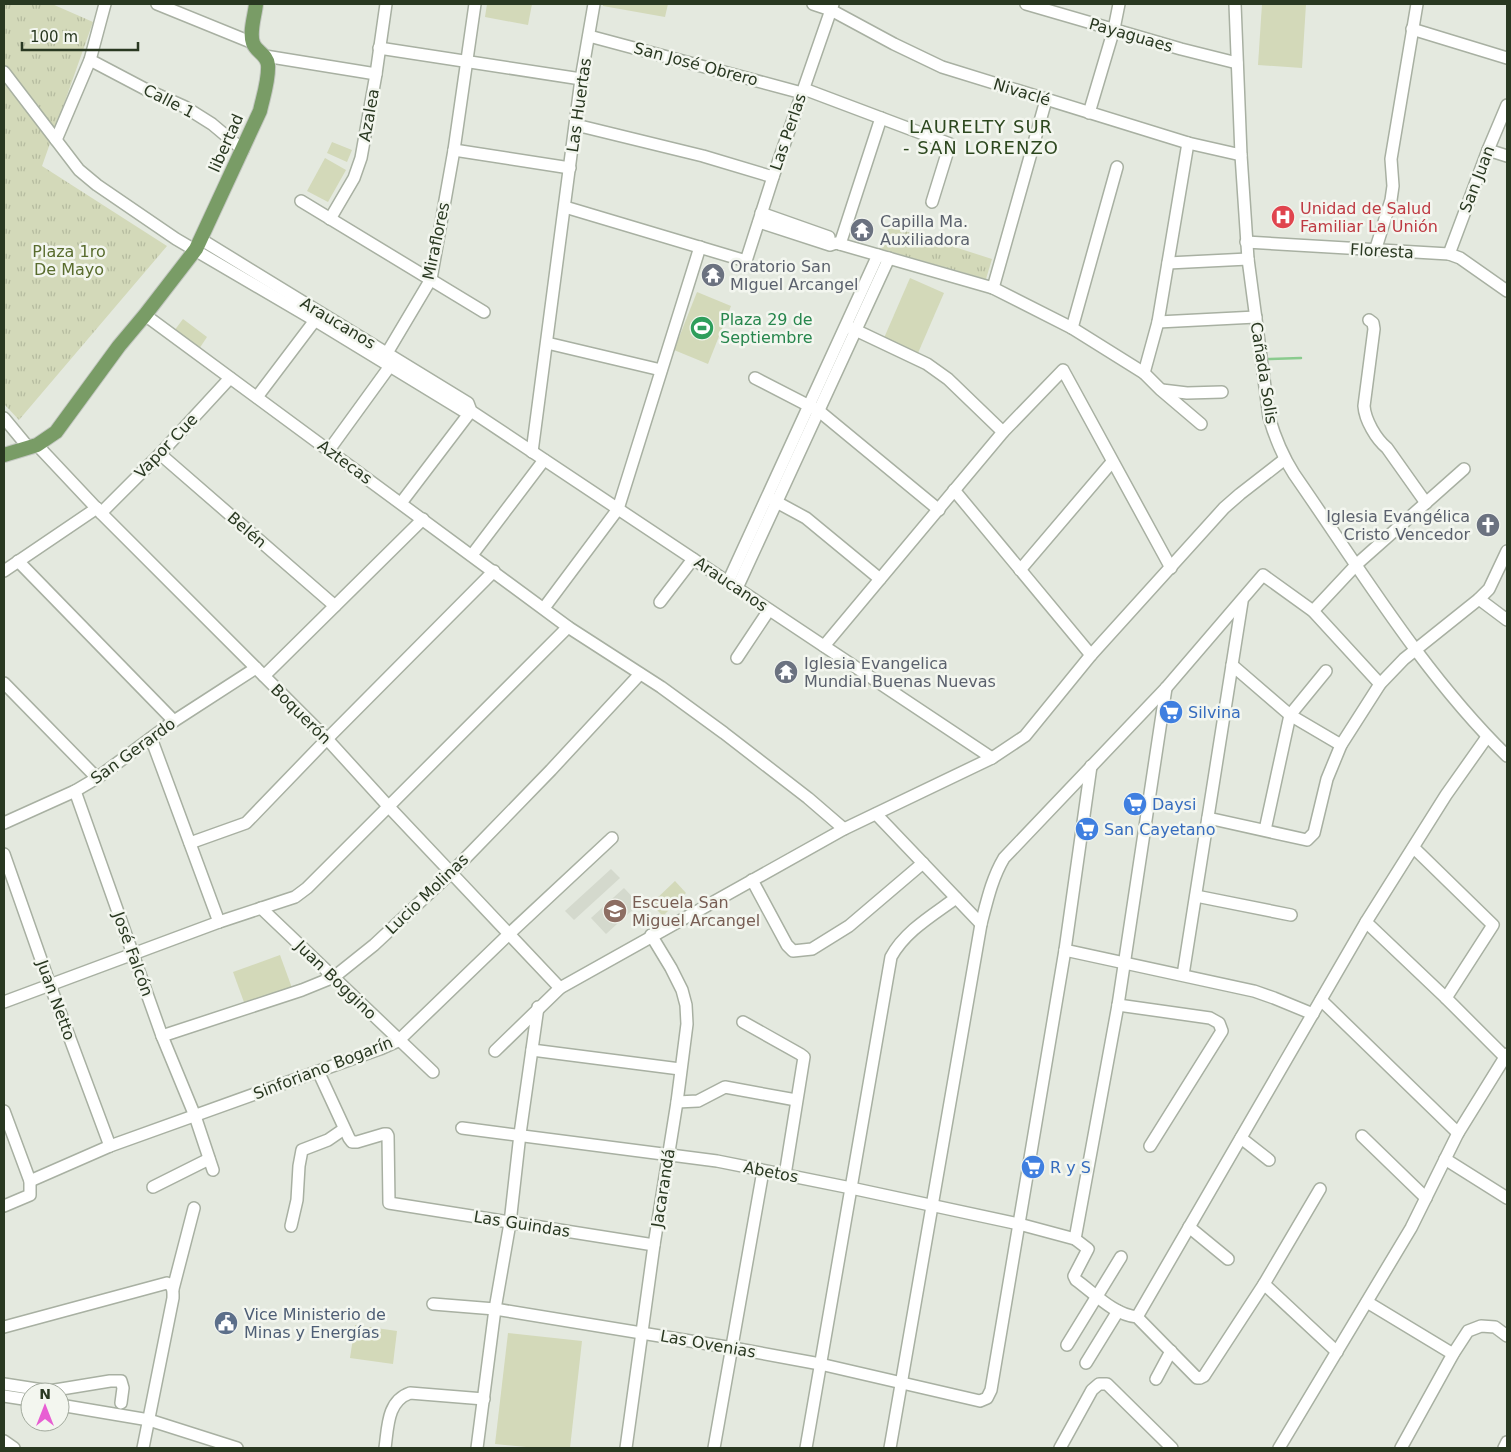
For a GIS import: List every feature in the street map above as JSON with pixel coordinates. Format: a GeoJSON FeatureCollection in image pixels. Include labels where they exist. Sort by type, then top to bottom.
{"type":"FeatureCollection","features":[{"type":"Feature","properties":{"kind":"main road"},"geometry":{"type":"LineString","coordinates":[[256,4],[252,43],[265,56]]}},
{"type":"Feature","properties":{"kind":"main road","name":"libertad"},"geometry":{"type":"LineString","coordinates":[[4,455],[33,446],[56,432],[119,346],[199,244],[260,111],[268,64],[265,56]]}},
{"type":"Feature","properties":{"kind":"street"},"geometry":{"type":"LineString","coordinates":[[56,140],[90,60],[104,4]]}},
{"type":"Feature","properties":{"kind":"street"},"geometry":{"type":"LineString","coordinates":[[157,4],[252,43]]}},
{"type":"Feature","properties":{"kind":"street","name":"Azalea"},"geometry":{"type":"LineString","coordinates":[[330,219],[354,178],[361,158],[386,4]]}},
{"type":"Feature","properties":{"kind":"street","name":"Miraflores"},"geometry":{"type":"LineString","coordinates":[[387,353],[431,280],[454,150],[475,4]]}},
{"type":"Feature","properties":{"kind":"street","name":"Las Huertas"},"geometry":{"type":"LineString","coordinates":[[532,452],[582,79],[594,4]]}},
{"type":"Feature","properties":{"kind":"street","name":"Nivaclé"},"geometry":{"type":"LineString","coordinates":[[813,4],[832,7],[894,44],[942,67],[1188,143],[1241,156]]}},
{"type":"Feature","properties":{"kind":"street","name":"Payaguaes"},"geometry":{"type":"LineString","coordinates":[[1026,4],[1181,50],[1237,63]]}},
{"type":"Feature","properties":{"kind":"street"},"geometry":{"type":"LineString","coordinates":[[1089,113],[1114,30],[1119,4]]}},
{"type":"Feature","properties":{"kind":"street","name":"Cañada Solis"},"geometry":{"type":"LineString","coordinates":[[1235,4],[1246,242],[1269,417],[1276,440],[1285,459],[1416,651],[1487,737],[1507,756]]}},
{"type":"Feature","properties":{"kind":"street"},"geometry":{"type":"LineString","coordinates":[[1376,250],[1391,200],[1393,186],[1391,159],[1417,4]]}},
{"type":"Feature","properties":{"kind":"street","name":"Las Perlas"},"geometry":{"type":"LineString","coordinates":[[700,248],[746,261],[832,7]]}},
{"type":"Feature","properties":{"kind":"street"},"geometry":{"type":"LineString","coordinates":[[1412,30],[1507,58]]}},
{"type":"Feature","properties":{"kind":"street","name":"San José Obrero"},"geometry":{"type":"LineString","coordinates":[[590,36],[803,91],[950,144],[932,202]]}},
{"type":"Feature","properties":{"kind":"street"},"geometry":{"type":"LineString","coordinates":[[379,48],[467,63],[582,79]]}},
{"type":"Feature","properties":{"kind":"street"},"geometry":{"type":"LineString","coordinates":[[265,56],[376,74]]}},
{"type":"Feature","properties":{"kind":"street","name":"Calle 1"},"geometry":{"type":"LineString","coordinates":[[90,60],[147,90],[185,107],[212,124],[243,150]]}},
{"type":"Feature","properties":{"kind":"street","name":"Araucanos"},"geometry":{"type":"LineString","coordinates":[[4,72],[79,170],[176,238],[199,244],[318,317],[390,366],[462,410],[470,411],[992,758]]}},
{"type":"Feature","properties":{"kind":"street"},"geometry":{"type":"LineString","coordinates":[[993,288],[1046,100]]}},
{"type":"Feature","properties":{"kind":"street","name":"San Juan"},"geometry":{"type":"LineString","coordinates":[[1449,254],[1507,105]]}},
{"type":"Feature","properties":{"kind":"street"},"geometry":{"type":"LineString","coordinates":[[838,244],[881,118]]}},
{"type":"Feature","properties":{"kind":"street"},"geometry":{"type":"LineString","coordinates":[[576,125],[703,156],[773,177]]}},
{"type":"Feature","properties":{"kind":"street"},"geometry":{"type":"LineString","coordinates":[[1144,373],[1158,322],[1188,143]]}},
{"type":"Feature","properties":{"kind":"street"},"geometry":{"type":"LineString","coordinates":[[454,150],[570,168]]}},
{"type":"Feature","properties":{"kind":"street"},"geometry":{"type":"LineString","coordinates":[[1488,150],[1507,156]]}},
{"type":"Feature","properties":{"kind":"street"},"geometry":{"type":"LineString","coordinates":[[1072,328],[1117,167]]}},
{"type":"Feature","properties":{"kind":"street"},"geometry":{"type":"LineString","coordinates":[[301,201],[484,312]]}},
{"type":"Feature","properties":{"kind":"street"},"geometry":{"type":"LineString","coordinates":[[544,608],[618,509],[660,370],[700,248],[565,207]]}},
{"type":"Feature","properties":{"kind":"street"},"geometry":{"type":"LineString","coordinates":[[760,217],[830,245],[838,244],[993,288],[1072,328],[1144,373],[1160,390],[1201,424]]}},
{"type":"Feature","properties":{"kind":"street","name":"Floresta"},"geometry":{"type":"LineString","coordinates":[[1246,242],[1449,254],[1460,258],[1507,291]]}},
{"type":"Feature","properties":{"kind":"street"},"geometry":{"type":"LineString","coordinates":[[733,585],[884,257]]}},
{"type":"Feature","properties":{"kind":"street"},"geometry":{"type":"LineString","coordinates":[[1168,264],[1248,259]]}},
{"type":"Feature","properties":{"kind":"street","name":"Aztecas"},"geometry":{"type":"LineString","coordinates":[[145,315],[568,627],[661,687],[724,733],[808,798],[844,829]]}},
{"type":"Feature","properties":{"kind":"street"},"geometry":{"type":"LineString","coordinates":[[257,397],[318,317]]}},
{"type":"Feature","properties":{"kind":"street","name":"Araucanos"},"geometry":{"type":"LineString","coordinates":[[318,317],[387,353],[468,403],[470,411]]}},
{"type":"Feature","properties":{"kind":"street"},"geometry":{"type":"LineString","coordinates":[[1158,322],[1256,317]]}},
{"type":"Feature","properties":{"kind":"street"},"geometry":{"type":"LineString","coordinates":[[1370,320],[1373,323],[1374,329],[1364,406],[1365,413],[1382,443],[1423,505]]}},
{"type":"Feature","properties":{"kind":"street"},"geometry":{"type":"LineString","coordinates":[[851,328],[927,364],[948,379],[1002,432]]}},
{"type":"Feature","properties":{"kind":"street"},"geometry":{"type":"LineString","coordinates":[[547,343],[660,370]]}},
{"type":"Feature","properties":{"kind":"street"},"geometry":{"type":"LineString","coordinates":[[329,450],[390,366],[387,353]]}},
{"type":"Feature","properties":{"kind":"street"},"geometry":{"type":"LineString","coordinates":[[824,646],[1002,432],[1063,370],[1171,568]]}},
{"type":"Feature","properties":{"kind":"street","name":"Vapor Cue"},"geometry":{"type":"LineString","coordinates":[[4,571],[99,510],[160,454],[230,378]]}},
{"type":"Feature","properties":{"kind":"street"},"geometry":{"type":"LineString","coordinates":[[755,378],[814,408],[939,510]]}},
{"type":"Feature","properties":{"kind":"street"},"geometry":{"type":"LineString","coordinates":[[1160,390],[1222,392]]}},
{"type":"Feature","properties":{"kind":"street"},"geometry":{"type":"LineString","coordinates":[[401,503],[470,411]]}},
{"type":"Feature","properties":{"kind":"street","name":"Boquerón"},"geometry":{"type":"LineString","coordinates":[[4,418],[99,510],[327,739],[389,808],[560,988]]}},
{"type":"Feature","properties":{"kind":"street","name":"Belén"},"geometry":{"type":"LineString","coordinates":[[160,454],[335,606]]}},
{"type":"Feature","properties":{"kind":"street"},"geometry":{"type":"LineString","coordinates":[[495,1051],[538,1007],[560,988],[651,935],[844,829],[992,758],[1025,736],[1091,654],[1224,508],[1285,459]]}},
{"type":"Feature","properties":{"kind":"street"},"geometry":{"type":"LineString","coordinates":[[472,555],[544,460]]}},
{"type":"Feature","properties":{"kind":"street"},"geometry":{"type":"LineString","coordinates":[[1020,570],[1112,462]]}},
{"type":"Feature","properties":{"kind":"street"},"geometry":{"type":"LineString","coordinates":[[1313,611],[1357,564],[1464,469]]}},
{"type":"Feature","properties":{"kind":"street"},"geometry":{"type":"LineString","coordinates":[[954,490],[1091,654]]}},
{"type":"Feature","properties":{"kind":"street"},"geometry":{"type":"LineString","coordinates":[[772,500],[806,518],[880,579]]}},
{"type":"Feature","properties":{"kind":"street","name":"San Gerardo"},"geometry":{"type":"LineString","coordinates":[[4,823],[75,791],[97,778],[174,721],[260,672],[335,606],[423,519]]}},
{"type":"Feature","properties":{"kind":"street"},"geometry":{"type":"LineString","coordinates":[[1208,818],[1307,840],[1314,833],[1327,779],[1341,745],[1380,684],[1404,659],[1489,589],[1507,552]]}},
{"type":"Feature","properties":{"kind":"street"},"geometry":{"type":"LineString","coordinates":[[660,602],[692,559]]}},
{"type":"Feature","properties":{"kind":"street"},"geometry":{"type":"LineString","coordinates":[[18,561],[174,721]]}},
{"type":"Feature","properties":{"kind":"street"},"geometry":{"type":"LineString","coordinates":[[190,843],[246,823],[494,572]]}},
{"type":"Feature","properties":{"kind":"street"},"geometry":{"type":"LineString","coordinates":[[890,1448],[981,924],[990,888],[1004,858],[1166,688],[1263,576],[1313,611],[1380,684]]}},
{"type":"Feature","properties":{"kind":"street"},"geometry":{"type":"LineString","coordinates":[[1479,599],[1507,620]]}},
{"type":"Feature","properties":{"kind":"street"},"geometry":{"type":"LineString","coordinates":[[1183,975],[1242,602]]}},
{"type":"Feature","properties":{"kind":"street"},"geometry":{"type":"LineString","coordinates":[[737,658],[769,610]]}},
{"type":"Feature","properties":{"kind":"street"},"geometry":{"type":"LineString","coordinates":[[4,1002],[219,922],[295,897],[307,888],[389,808],[568,627]]}},
{"type":"Feature","properties":{"kind":"street"},"geometry":{"type":"LineString","coordinates":[[1232,666],[1290,715],[1341,745]]}},
{"type":"Feature","properties":{"kind":"street"},"geometry":{"type":"LineString","coordinates":[[1265,830],[1290,715],[1326,671]]}},
{"type":"Feature","properties":{"kind":"street","name":"Lucio Molinas"},"geometry":{"type":"LineString","coordinates":[[162,1036],[302,990],[334,977],[368,950],[451,873],[551,770],[640,674]]}},
{"type":"Feature","properties":{"kind":"street"},"geometry":{"type":"LineString","coordinates":[[4,683],[8,695],[97,778]]}},
{"type":"Feature","properties":{"kind":"street"},"geometry":{"type":"LineString","coordinates":[[1166,688],[1125,962],[1076,1238],[1088,1250],[1074,1278],[1118,1311],[1128,1316],[1137,1317],[1197,1378],[1202,1378],[1264,1284],[1320,1189]]}},
{"type":"Feature","properties":{"kind":"street"},"geometry":{"type":"LineString","coordinates":[[1137,1317],[1366,922],[1446,795],[1487,737]]}},
{"type":"Feature","properties":{"kind":"street"},"geometry":{"type":"LineString","coordinates":[[151,738],[219,922]]}},
{"type":"Feature","properties":{"kind":"street"},"geometry":{"type":"LineString","coordinates":[[1019,1224],[1064,950],[1091,766]]}},
{"type":"Feature","properties":{"kind":"street","name":"José Falcón"},"geometry":{"type":"LineString","coordinates":[[75,791],[162,1036],[195,1116],[211,1165],[153,1187]]}},
{"type":"Feature","properties":{"kind":"street"},"geometry":{"type":"LineString","coordinates":[[876,814],[981,924]]}},
{"type":"Feature","properties":{"kind":"street","name":"Sinforiano Bogarín"},"geometry":{"type":"LineString","coordinates":[[30,1181],[110,1146],[380,1049],[398,1040],[612,838]]}},
{"type":"Feature","properties":{"kind":"street"},"geometry":{"type":"LineString","coordinates":[[1414,848],[1493,925],[1446,998]]}},
{"type":"Feature","properties":{"kind":"street","name":"Juan Netto"},"geometry":{"type":"LineString","coordinates":[[4,854],[110,1146]]}},
{"type":"Feature","properties":{"kind":"street"},"geometry":{"type":"LineString","coordinates":[[752,880],[787,946],[793,951],[801,951],[820,946],[849,926],[922,863]]}},
{"type":"Feature","properties":{"kind":"street"},"geometry":{"type":"LineString","coordinates":[[1196,896],[1291,915]]}},
{"type":"Feature","properties":{"kind":"street"},"geometry":{"type":"LineString","coordinates":[[806,1448],[891,957],[907,935],[956,898]]}},
{"type":"Feature","properties":{"kind":"street","name":"Juan Boggino"},"geometry":{"type":"LineString","coordinates":[[261,908],[433,1072]]}},
{"type":"Feature","properties":{"kind":"street"},"geometry":{"type":"LineString","coordinates":[[1279,1448],[1411,1228],[1458,1133],[1506,1056],[1366,922]]}},
{"type":"Feature","properties":{"kind":"street","name":"Jacarandá"},"geometry":{"type":"LineString","coordinates":[[626,1448],[654,1245],[677,1102],[686,1024],[686,1006],[682,990],[651,935]]}},
{"type":"Feature","properties":{"kind":"street"},"geometry":{"type":"LineString","coordinates":[[1064,950],[1254,991],[1313,1014]]}},
{"type":"Feature","properties":{"kind":"street"},"geometry":{"type":"LineString","coordinates":[[1321,1000],[1458,1133]]}},
{"type":"Feature","properties":{"kind":"street"},"geometry":{"type":"LineString","coordinates":[[1118,1004],[1210,1018],[1219,1023],[1222,1031],[1150,1146]]}},
{"type":"Feature","properties":{"kind":"street"},"geometry":{"type":"LineString","coordinates":[[477,1448],[495,1309],[510,1223],[520,1134],[538,1007]]}},
{"type":"Feature","properties":{"kind":"street"},"geometry":{"type":"LineString","coordinates":[[743,1022],[804,1057],[785,1175]]}},
{"type":"Feature","properties":{"kind":"street"},"geometry":{"type":"LineString","coordinates":[[532,1050],[680,1069]]}},
{"type":"Feature","properties":{"kind":"street"},"geometry":{"type":"LineString","coordinates":[[291,1226],[297,1200],[302,1150],[328,1140],[344,1129],[318,1071]]}},
{"type":"Feature","properties":{"kind":"street"},"geometry":{"type":"LineString","coordinates":[[677,1102],[698,1101],[724,1087],[796,1100]]}},
{"type":"Feature","properties":{"kind":"street"},"geometry":{"type":"LineString","coordinates":[[4,1111],[30,1181],[30,1195],[4,1206]]}},
{"type":"Feature","properties":{"kind":"street","name":"Abetos"},"geometry":{"type":"LineString","coordinates":[[462,1128],[717,1161],[1019,1224],[1076,1238]]}},
{"type":"Feature","properties":{"kind":"street","name":"Las Guindas"},"geometry":{"type":"LineString","coordinates":[[344,1129],[352,1142],[387,1134],[389,1203],[654,1245]]}},
{"type":"Feature","properties":{"kind":"street"},"geometry":{"type":"LineString","coordinates":[[1362,1136],[1426,1198]]}},
{"type":"Feature","properties":{"kind":"street"},"geometry":{"type":"LineString","coordinates":[[1241,1138],[1270,1160]]}},
{"type":"Feature","properties":{"kind":"street"},"geometry":{"type":"LineString","coordinates":[[1445,1159],[1507,1198]]}},
{"type":"Feature","properties":{"kind":"street"},"geometry":{"type":"LineString","coordinates":[[714,1448],[763,1170]]}},
{"type":"Feature","properties":{"kind":"street"},"geometry":{"type":"LineString","coordinates":[[143,1448],[174,1298],[173,1288],[194,1208]]}},
{"type":"Feature","properties":{"kind":"street","name":"Las Ovenias"},"geometry":{"type":"LineString","coordinates":[[433,1304],[495,1309],[733,1348],[820,1364],[980,1401],[987,1398],[991,1390],[1019,1224]]}},
{"type":"Feature","properties":{"kind":"street"},"geometry":{"type":"LineString","coordinates":[[1189,1227],[1228,1259]]}},
{"type":"Feature","properties":{"kind":"street"},"geometry":{"type":"LineString","coordinates":[[1066,1345],[1121,1258]]}},
{"type":"Feature","properties":{"kind":"street"},"geometry":{"type":"LineString","coordinates":[[4,1327],[167,1283],[173,1288]]}},
{"type":"Feature","properties":{"kind":"street"},"geometry":{"type":"LineString","coordinates":[[1264,1284],[1337,1352]]}},
{"type":"Feature","properties":{"kind":"street"},"geometry":{"type":"LineString","coordinates":[[1367,1302],[1453,1354]]}},
{"type":"Feature","properties":{"kind":"street"},"geometry":{"type":"LineString","coordinates":[[1086,1363],[1118,1311]]}},
{"type":"Feature","properties":{"kind":"street"},"geometry":{"type":"LineString","coordinates":[[1402,1448],[1453,1354],[1468,1331],[1481,1326],[1495,1327],[1507,1336]]}},
{"type":"Feature","properties":{"kind":"street"},"geometry":{"type":"LineString","coordinates":[[1156,1379],[1171,1351]]}},
{"type":"Feature","properties":{"kind":"street"},"geometry":{"type":"LineString","coordinates":[[4,1384],[49,1391],[110,1381],[121,1381],[123,1388],[121,1403]]}},
{"type":"Feature","properties":{"kind":"street"},"geometry":{"type":"LineString","coordinates":[[1066,1445],[1092,1390],[1099,1384],[1107,1384],[1172,1448]]}},
{"type":"Feature","properties":{"kind":"street"},"geometry":{"type":"LineString","coordinates":[[385,1448],[392,1406],[401,1396],[410,1393],[484,1399]]}},
{"type":"Feature","properties":{"kind":"street"},"geometry":{"type":"LineString","coordinates":[[4,1396],[20,1398]]}},
{"type":"Feature","properties":{"kind":"street"},"geometry":{"type":"LineString","coordinates":[[70,1407],[149,1420],[237,1448]]}},
{"type":"Feature","properties":{"kind":"street"},"geometry":{"type":"LineString","coordinates":[[4,1441],[14,1448]]}},
{"type":"Feature","properties":{"kind":"street"},"geometry":{"type":"LineString","coordinates":[[1504,1448],[1507,1442]]}},
{"type":"Feature","properties":{"kind":"shaded area","name":"Escuela San Miguel Arcangel"},"geometry":{"type":"Polygon","coordinates":[[[611,869],[620,878],[574,920],[565,911],[611,869]]]}},
{"type":"Feature","properties":{"kind":"shaded area","name":"Escuela San Miguel Arcangel"},"geometry":{"type":"Polygon","coordinates":[[[624,888],[639,904],[606,934],[591,918],[624,888]]]}},
{"type":"Feature","properties":{"kind":"green space","name":"Plaza 1ro De Mayo"},"geometry":{"type":"Polygon","coordinates":[[[4,4],[52,4],[93,22],[42,166],[167,246],[19,420],[4,404],[4,4]]]}},
{"type":"Feature","properties":{"kind":"green space"},"geometry":{"type":"Polygon","coordinates":[[[487,4],[532,4],[528,25],[485,17],[487,4]]]}},
{"type":"Feature","properties":{"kind":"green space"},"geometry":{"type":"Polygon","coordinates":[[[603,4],[668,4],[665,17],[603,6],[603,4]]]}},
{"type":"Feature","properties":{"kind":"green space"},"geometry":{"type":"Polygon","coordinates":[[[1262,4],[1306,4],[1302,68],[1258,65],[1262,4]]]}},
{"type":"Feature","properties":{"kind":"green space"},"geometry":{"type":"Polygon","coordinates":[[[332,142],[352,150],[347,162],[327,153],[332,142]]]}},
{"type":"Feature","properties":{"kind":"green space"},"geometry":{"type":"Polygon","coordinates":[[[325,158],[346,170],[328,202],[307,191],[325,158]]]}},
{"type":"Feature","properties":{"kind":"green space"},"geometry":{"type":"Polygon","coordinates":[[[889,226],[992,259],[986,279],[881,249],[889,226]]]}},
{"type":"Feature","properties":{"kind":"green space"},"geometry":{"type":"Polygon","coordinates":[[[910,278],[944,293],[918,353],[884,338],[910,278]]]}},
{"type":"Feature","properties":{"kind":"green space","name":"Plaza 29 de Septiembre"},"geometry":{"type":"Polygon","coordinates":[[[697,292],[731,306],[708,364],[674,350],[697,292]]]}},
{"type":"Feature","properties":{"kind":"green space"},"geometry":{"type":"Polygon","coordinates":[[[183,319],[207,337],[199,349],[174,331],[183,319]]]}},
{"type":"Feature","properties":{"kind":"green space"},"geometry":{"type":"Polygon","coordinates":[[[675,881],[686,893],[663,916],[651,904],[675,881]]]}},
{"type":"Feature","properties":{"kind":"green space"},"geometry":{"type":"Polygon","coordinates":[[[280,955],[292,988],[245,1005],[233,972],[280,955]]]}},
{"type":"Feature","properties":{"kind":"green space"},"geometry":{"type":"Polygon","coordinates":[[[355,1325],[397,1331],[393,1364],[350,1358],[355,1325]]]}},
{"type":"Feature","properties":{"kind":"green space"},"geometry":{"type":"Polygon","coordinates":[[[508,1333],[582,1341],[570,1448],[537,1448],[495,1444],[508,1333]]]}},
{"type":"Feature","properties":{"kind":"waterway"},"geometry":{"type":"LineString","coordinates":[[1268,359],[1301,358]]}},
{"type":"Feature","properties":{"kind":"place","name":"Unidad de Salud Familiar La Unión"},"geometry":{"type":"Point","coordinates":[1283,217]}},
{"type":"Feature","properties":{"kind":"place","name":"Capilla Ma. Auxiliadora"},"geometry":{"type":"Point","coordinates":[862,230]}},
{"type":"Feature","properties":{"kind":"place","name":"Oratorio San MIguel Arcangel"},"geometry":{"type":"Point","coordinates":[713,275]}},
{"type":"Feature","properties":{"kind":"place","name":"Plaza 29 de Septiembre"},"geometry":{"type":"Point","coordinates":[702,328]}},
{"type":"Feature","properties":{"kind":"place","name":"Iglesia Evangélica Cristo Vencedor"},"geometry":{"type":"Point","coordinates":[1488,525]}},
{"type":"Feature","properties":{"kind":"place","name":"Iglesia Evangelica Mundial Buenas Nuevas"},"geometry":{"type":"Point","coordinates":[786,672]}},
{"type":"Feature","properties":{"kind":"place","name":"Silvina"},"geometry":{"type":"Point","coordinates":[1171,712]}},
{"type":"Feature","properties":{"kind":"place","name":"Daysi"},"geometry":{"type":"Point","coordinates":[1135,804]}},
{"type":"Feature","properties":{"kind":"place","name":"San Cayetano"},"geometry":{"type":"Point","coordinates":[1087,829]}},
{"type":"Feature","properties":{"kind":"place","name":"Escuela San Miguel Arcangel"},"geometry":{"type":"Point","coordinates":[615,911]}},
{"type":"Feature","properties":{"kind":"place","name":"R y S"},"geometry":{"type":"Point","coordinates":[1033,1167]}},
{"type":"Feature","properties":{"kind":"place","name":"Vice Ministerio de Minas y Energías"},"geometry":{"type":"Point","coordinates":[226,1323]}},
{"type":"Feature","properties":{"kind":"district","name":"LAURELTY SUR - SAN LORENZO"},"geometry":{"type":"Point","coordinates":[981,136]}}]}
